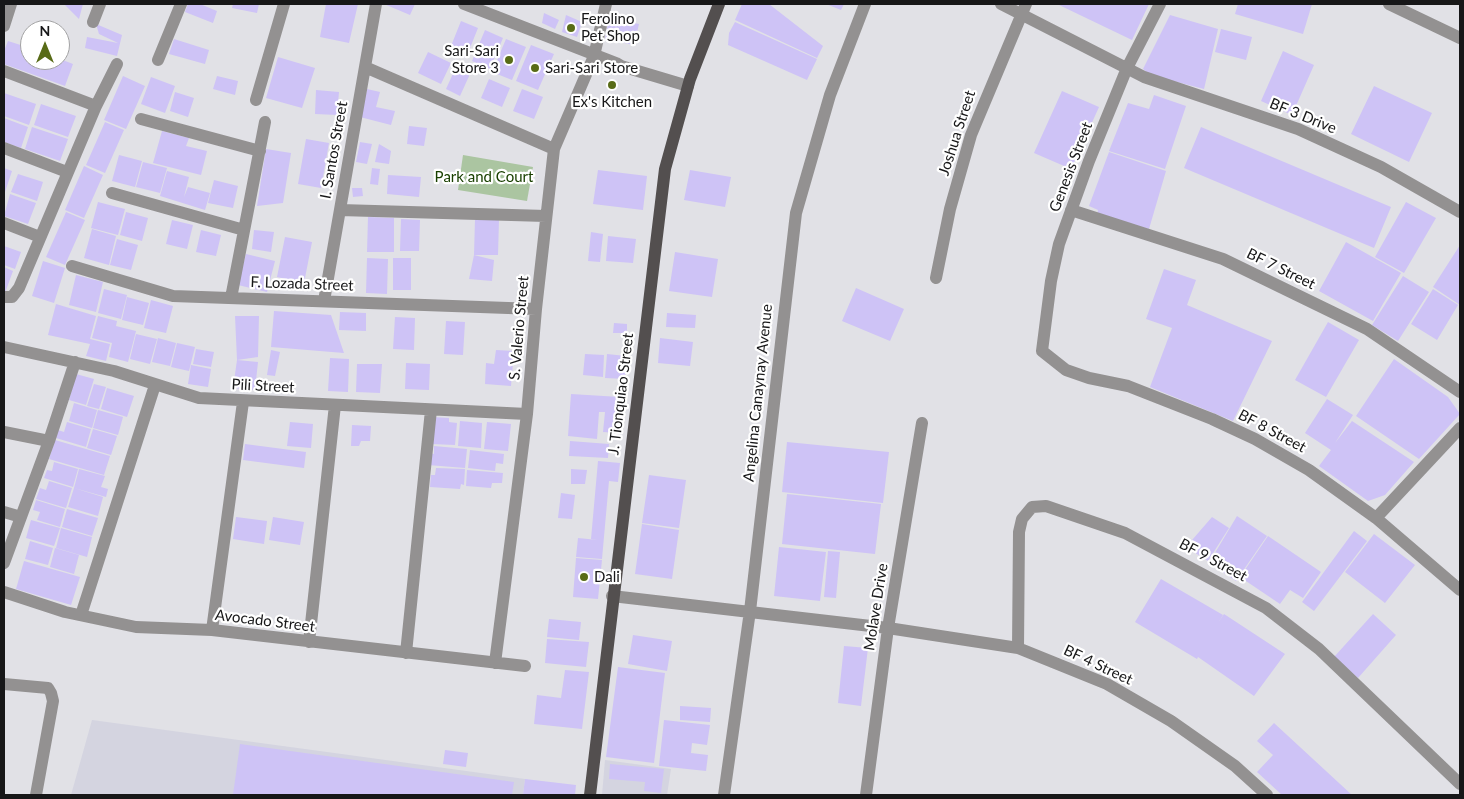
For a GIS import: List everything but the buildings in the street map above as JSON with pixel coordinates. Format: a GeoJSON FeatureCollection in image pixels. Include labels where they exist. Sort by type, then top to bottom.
{"type":"FeatureCollection","features":[{"type":"Feature","properties":{"kind":"main road","name":"J. Tionquiao Street"},"geometry":{"type":"LineString","coordinates":[[590,795],[612,596],[665,168],[689,83],[719,4]]}},
{"type":"Feature","properties":{"kind":"street"},"geometry":{"type":"LineString","coordinates":[[4,26],[11,4]]}},
{"type":"Feature","properties":{"kind":"street"},"geometry":{"type":"LineString","coordinates":[[93,22],[100,4]]}},
{"type":"Feature","properties":{"kind":"street"},"geometry":{"type":"LineString","coordinates":[[158,60],[181,4]]}},
{"type":"Feature","properties":{"kind":"street"},"geometry":{"type":"LineString","coordinates":[[256,100],[284,4]]}},
{"type":"Feature","properties":{"kind":"street","name":"I. Santos Street"},"geometry":{"type":"LineString","coordinates":[[324,301],[376,4]]}},
{"type":"Feature","properties":{"kind":"street"},"geometry":{"type":"LineString","coordinates":[[464,4],[594,56],[616,62],[621,66],[689,83]]}},
{"type":"Feature","properties":{"kind":"street","name":"S. Valerio Street"},"geometry":{"type":"LineString","coordinates":[[495,663],[527,414],[536,309],[554,149],[594,56],[606,4]]}},
{"type":"Feature","properties":{"kind":"street","name":"Angelina Canaynay Avenue"},"geometry":{"type":"LineString","coordinates":[[724,795],[750,611],[796,214],[830,95],[865,4]]}},
{"type":"Feature","properties":{"kind":"street","name":"BF 3 Drive"},"geometry":{"type":"LineString","coordinates":[[1001,4],[1024,9],[1127,68],[1156,82],[1298,129],[1381,167],[1460,212]]}},
{"type":"Feature","properties":{"kind":"street","name":"Genesis Street"},"geometry":{"type":"LineString","coordinates":[[1042,351],[1051,282],[1059,244],[1127,68],[1160,4]]}},
{"type":"Feature","properties":{"kind":"street"},"geometry":{"type":"LineString","coordinates":[[1390,4],[1460,38]]}},
{"type":"Feature","properties":{"kind":"street","name":"Joshua Street"},"geometry":{"type":"LineString","coordinates":[[936,278],[950,209],[971,135],[1024,9]]}},
{"type":"Feature","properties":{"kind":"street"},"geometry":{"type":"LineString","coordinates":[[4,297],[12,297],[19,288],[96,106],[117,64]]}},
{"type":"Feature","properties":{"kind":"street"},"geometry":{"type":"LineString","coordinates":[[365,67],[554,149]]}},
{"type":"Feature","properties":{"kind":"street"},"geometry":{"type":"LineString","coordinates":[[4,71],[96,106]]}},
{"type":"Feature","properties":{"kind":"street"},"geometry":{"type":"LineString","coordinates":[[141,119],[260,152]]}},
{"type":"Feature","properties":{"kind":"street"},"geometry":{"type":"LineString","coordinates":[[230,298],[265,122]]}},
{"type":"Feature","properties":{"kind":"street"},"geometry":{"type":"LineString","coordinates":[[4,148],[68,172]]}},
{"type":"Feature","properties":{"kind":"street"},"geometry":{"type":"LineString","coordinates":[[112,193],[244,230]]}},
{"type":"Feature","properties":{"kind":"street"},"geometry":{"type":"LineString","coordinates":[[340,210],[546,216]]}},
{"type":"Feature","properties":{"kind":"street","name":"BF 7 Street"},"geometry":{"type":"LineString","coordinates":[[1071,210],[1223,259],[1367,329],[1460,392]]}},
{"type":"Feature","properties":{"kind":"street"},"geometry":{"type":"LineString","coordinates":[[4,223],[40,236]]}},
{"type":"Feature","properties":{"kind":"street","name":"F. Lozada Street"},"geometry":{"type":"LineString","coordinates":[[72,266],[173,296],[536,309]]}},
{"type":"Feature","properties":{"kind":"street","name":"Pili Street"},"geometry":{"type":"LineString","coordinates":[[4,347],[114,371],[199,398],[243,402],[527,414]]}},
{"type":"Feature","properties":{"kind":"street","name":"BF 8 Street"},"geometry":{"type":"LineString","coordinates":[[1042,351],[1066,370],[1088,378],[1128,386],[1212,419],[1255,439],[1309,470],[1376,518],[1460,590]]}},
{"type":"Feature","properties":{"kind":"street"},"geometry":{"type":"LineString","coordinates":[[4,563],[49,442],[75,362]]}},
{"type":"Feature","properties":{"kind":"street"},"geometry":{"type":"LineString","coordinates":[[81,615],[155,384]]}},
{"type":"Feature","properties":{"kind":"street"},"geometry":{"type":"LineString","coordinates":[[212,630],[243,402]]}},
{"type":"Feature","properties":{"kind":"street"},"geometry":{"type":"LineString","coordinates":[[309,642],[336,406]]}},
{"type":"Feature","properties":{"kind":"street"},"geometry":{"type":"LineString","coordinates":[[406,653],[431,410]]}},
{"type":"Feature","properties":{"kind":"street","name":"Molave Drive"},"geometry":{"type":"LineString","coordinates":[[866,795],[888,628],[922,424]]}},
{"type":"Feature","properties":{"kind":"street"},"geometry":{"type":"LineString","coordinates":[[1376,518],[1460,428]]}},
{"type":"Feature","properties":{"kind":"street"},"geometry":{"type":"LineString","coordinates":[[4,432],[49,442]]}},
{"type":"Feature","properties":{"kind":"street","name":"BF 9 Street"},"geometry":{"type":"LineString","coordinates":[[1018,648],[1019,532],[1022,519],[1032,507],[1046,506],[1125,533],[1266,608],[1319,649],[1460,784]]}},
{"type":"Feature","properties":{"kind":"street"},"geometry":{"type":"LineString","coordinates":[[4,512],[21,517]]}},
{"type":"Feature","properties":{"kind":"street","name":"Avocado Street"},"geometry":{"type":"LineString","coordinates":[[4,592],[65,612],[136,626],[212,630],[525,666]]}},
{"type":"Feature","properties":{"kind":"street","name":"BF 4 Street"},"geometry":{"type":"LineString","coordinates":[[612,596],[888,628],[1018,648],[1107,684],[1163,717],[1235,766],[1267,795]]}},
{"type":"Feature","properties":{"kind":"street"},"geometry":{"type":"LineString","coordinates":[[4,684],[48,688],[51,693],[53,701],[36,795]]}},
{"type":"Feature","properties":{"kind":"shaded area"},"geometry":{"type":"Polygon","coordinates":[[[92,720],[525,779],[523,795],[71,795],[92,720]]]}},
{"type":"Feature","properties":{"kind":"shaded area"},"geometry":{"type":"Polygon","coordinates":[[[605,760],[671,769],[667,795],[602,795],[605,760]]]}},
{"type":"Feature","properties":{"kind":"green space","name":"Park and Court"},"geometry":{"type":"Polygon","coordinates":[[[463,155],[533,167],[527,201],[458,190],[463,155]]]}},
{"type":"Feature","properties":{"kind":"place","name":"Ferolino Pet Shop"},"geometry":{"type":"Point","coordinates":[571,28]}},
{"type":"Feature","properties":{"kind":"place","name":"Sari-Sari Store 3"},"geometry":{"type":"Point","coordinates":[509,60]}},
{"type":"Feature","properties":{"kind":"place","name":"Sari-Sari Store"},"geometry":{"type":"Point","coordinates":[535,68]}},
{"type":"Feature","properties":{"kind":"place","name":"Ex's Kitchen"},"geometry":{"type":"Point","coordinates":[612,85]}},
{"type":"Feature","properties":{"kind":"place","name":"Dali"},"geometry":{"type":"Point","coordinates":[584,577]}}]}
